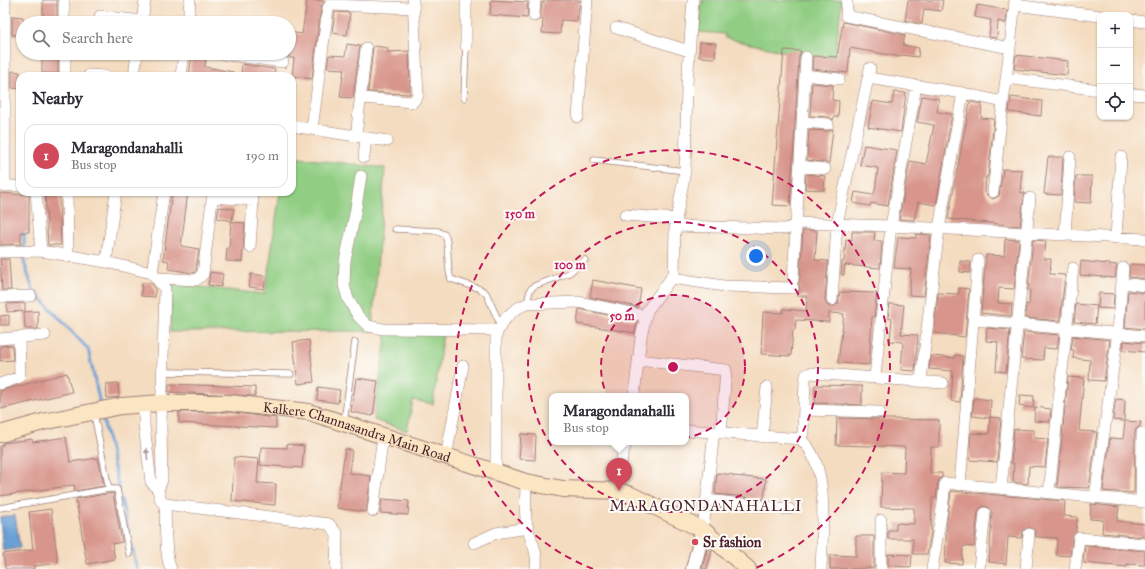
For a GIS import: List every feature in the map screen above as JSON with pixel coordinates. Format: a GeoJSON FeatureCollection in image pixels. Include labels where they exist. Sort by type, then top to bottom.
{"type":"FeatureCollection","features":[{"type":"Feature","properties":{"kind":"main road","name":"Kalkere Channasandra Main Road"},"geometry":{"type":"LineString","coordinates":[[0,434],[43,422],[121,406],[144,404],[229,403],[309,412],[344,422],[446,457],[526,482],[563,489],[614,491],[631,495],[703,530],[748,569]]}},
{"type":"Feature","properties":{"kind":"street"},"geometry":{"type":"LineString","coordinates":[[5,0],[2,186],[16,186]]}},
{"type":"Feature","properties":{"kind":"street"},"geometry":{"type":"LineString","coordinates":[[64,0],[64,16]]}},
{"type":"Feature","properties":{"kind":"street"},"geometry":{"type":"LineString","coordinates":[[143,16],[145,0]]}},
{"type":"Feature","properties":{"kind":"street"},"geometry":{"type":"LineString","coordinates":[[189,16],[190,0]]}},
{"type":"Feature","properties":{"kind":"street"},"geometry":{"type":"LineString","coordinates":[[466,0],[466,46]]}},
{"type":"Feature","properties":{"kind":"street"},"geometry":{"type":"LineString","coordinates":[[534,16],[535,0]]}},
{"type":"Feature","properties":{"kind":"street"},"geometry":{"type":"LineString","coordinates":[[578,117],[587,0]]}},
{"type":"Feature","properties":{"kind":"street"},"geometry":{"type":"LineString","coordinates":[[634,393],[638,360],[646,316],[654,301],[674,274],[676,222],[685,171],[689,51],[693,0]]}},
{"type":"Feature","properties":{"kind":"street"},"geometry":{"type":"LineString","coordinates":[[847,0],[846,16],[1010,48]]}},
{"type":"Feature","properties":{"kind":"street"},"geometry":{"type":"LineString","coordinates":[[993,192],[1015,2],[1097,16]]}},
{"type":"Feature","properties":{"kind":"street"},"geometry":{"type":"LineString","coordinates":[[312,129],[328,8],[330,6],[413,4],[418,95],[416,100],[413,102],[361,98]]}},
{"type":"Feature","properties":{"kind":"street"},"geometry":{"type":"LineString","coordinates":[[1133,20],[1145,22]]}},
{"type":"Feature","properties":{"kind":"street"},"geometry":{"type":"LineString","coordinates":[[616,28],[689,51]]}},
{"type":"Feature","properties":{"kind":"street"},"geometry":{"type":"LineString","coordinates":[[364,157],[361,138],[361,98],[366,48]]}},
{"type":"Feature","properties":{"kind":"street"},"geometry":{"type":"LineString","coordinates":[[672,278],[724,286],[793,284],[806,57]]}},
{"type":"Feature","properties":{"kind":"street"},"geometry":{"type":"LineString","coordinates":[[65,60],[65,72]]}},
{"type":"Feature","properties":{"kind":"street"},"geometry":{"type":"LineString","coordinates":[[135,72],[136,60]]}},
{"type":"Feature","properties":{"kind":"street"},"geometry":{"type":"LineString","coordinates":[[182,72],[183,60]]}},
{"type":"Feature","properties":{"kind":"street"},"geometry":{"type":"LineString","coordinates":[[268,60],[283,62]]}},
{"type":"Feature","properties":{"kind":"street"},"geometry":{"type":"LineString","coordinates":[[832,300],[837,224],[869,73],[916,86],[963,93],[1003,102]]}},
{"type":"Feature","properties":{"kind":"street"},"geometry":{"type":"LineString","coordinates":[[805,75],[839,79]]}},
{"type":"Feature","properties":{"kind":"street"},"geometry":{"type":"LineString","coordinates":[[1006,78],[1097,90]]}},
{"type":"Feature","properties":{"kind":"street"},"geometry":{"type":"LineString","coordinates":[[875,377],[891,226],[916,86]]}},
{"type":"Feature","properties":{"kind":"street"},"geometry":{"type":"LineString","coordinates":[[921,380],[938,228],[963,93]]}},
{"type":"Feature","properties":{"kind":"street"},"geometry":{"type":"LineString","coordinates":[[1133,94],[1145,96]]}},
{"type":"Feature","properties":{"kind":"street"},"geometry":{"type":"LineString","coordinates":[[802,122],[828,124]]}},
{"type":"Feature","properties":{"kind":"street"},"geometry":{"type":"LineString","coordinates":[[296,127],[387,141]]}},
{"type":"Feature","properties":{"kind":"street"},"geometry":{"type":"LineString","coordinates":[[1065,235],[1070,157]]}},
{"type":"Feature","properties":{"kind":"street"},"geometry":{"type":"LineString","coordinates":[[1116,238],[1121,158]]}},
{"type":"Feature","properties":{"kind":"street"},"geometry":{"type":"LineString","coordinates":[[800,166],[825,168]]}},
{"type":"Feature","properties":{"kind":"street"},"geometry":{"type":"LineString","coordinates":[[361,176],[345,261],[344,285],[348,299],[358,316],[368,326],[383,329],[499,327]]}},
{"type":"Feature","properties":{"kind":"street"},"geometry":{"type":"LineString","coordinates":[[36,196],[41,251]]}},
{"type":"Feature","properties":{"kind":"street"},"geometry":{"type":"LineString","coordinates":[[67,196],[68,256]]}},
{"type":"Feature","properties":{"kind":"street"},"geometry":{"type":"LineString","coordinates":[[106,262],[115,196]]}},
{"type":"Feature","properties":{"kind":"street"},"geometry":{"type":"LineString","coordinates":[[158,490],[162,480],[162,403],[165,289],[155,276],[164,196]]}},
{"type":"Feature","properties":{"kind":"street"},"geometry":{"type":"LineString","coordinates":[[0,252],[41,251],[106,262],[155,276],[196,280],[203,274],[213,196]]}},
{"type":"Feature","properties":{"kind":"street"},"geometry":{"type":"LineString","coordinates":[[226,196],[253,200],[250,247]]}},
{"type":"Feature","properties":{"kind":"street"},"geometry":{"type":"LineString","coordinates":[[1002,489],[1028,233],[1030,198]]}},
{"type":"Feature","properties":{"kind":"street"},"geometry":{"type":"LineString","coordinates":[[625,215],[676,222],[786,229],[796,224],[837,224],[1145,239]]}},
{"type":"Feature","properties":{"kind":"street"},"geometry":{"type":"LineString","coordinates":[[960,485],[975,320],[978,260]]}},
{"type":"Feature","properties":{"kind":"street"},"geometry":{"type":"LineString","coordinates":[[1049,493],[1073,268]]}},
{"type":"Feature","properties":{"kind":"street"},"geometry":{"type":"LineString","coordinates":[[1095,498],[1118,332],[1123,268]]}},
{"type":"Feature","properties":{"kind":"street"},"geometry":{"type":"LineString","coordinates":[[1123,283],[1145,286]]}},
{"type":"Feature","properties":{"kind":"street"},"geometry":{"type":"LineString","coordinates":[[0,297],[31,296]]}},
{"type":"Feature","properties":{"kind":"street"},"geometry":{"type":"LineString","coordinates":[[496,472],[496,336],[499,327],[519,306],[527,304],[578,302],[646,316]]}},
{"type":"Feature","properties":{"kind":"street"},"geometry":{"type":"LineString","coordinates":[[975,320],[1067,330],[1118,332],[1145,336]]}},
{"type":"Feature","properties":{"kind":"street"},"geometry":{"type":"LineString","coordinates":[[0,339],[45,335]]}},
{"type":"Feature","properties":{"kind":"street"},"geometry":{"type":"LineString","coordinates":[[0,384],[20,377],[19,337]]}},
{"type":"Feature","properties":{"kind":"street"},"geometry":{"type":"LineString","coordinates":[[638,360],[726,370],[718,433],[706,500],[703,530],[693,569]]}},
{"type":"Feature","properties":{"kind":"street"},"geometry":{"type":"LineString","coordinates":[[446,457],[463,366]]}},
{"type":"Feature","properties":{"kind":"street"},"geometry":{"type":"LineString","coordinates":[[800,439],[803,433],[805,380],[806,375],[810,373],[921,380],[944,383]]}},
{"type":"Feature","properties":{"kind":"street"},"geometry":{"type":"LineString","coordinates":[[762,437],[767,387]]}},
{"type":"Feature","properties":{"kind":"street"},"geometry":{"type":"LineString","coordinates":[[144,404],[144,425],[151,482],[158,490],[161,501],[165,504],[329,524],[337,534],[336,569]]}},
{"type":"Feature","properties":{"kind":"street"},"geometry":{"type":"LineString","coordinates":[[804,410],[879,412]]}},
{"type":"Feature","properties":{"kind":"street"},"geometry":{"type":"LineString","coordinates":[[689,430],[800,439],[809,446],[817,462],[821,482],[823,517],[821,569]]}},
{"type":"Feature","properties":{"kind":"street"},"geometry":{"type":"LineString","coordinates":[[932,569],[945,483],[1143,502],[1142,433]]}},
{"type":"Feature","properties":{"kind":"street"},"geometry":{"type":"LineString","coordinates":[[373,511],[383,436]]}},
{"type":"Feature","properties":{"kind":"street"},"geometry":{"type":"LineString","coordinates":[[614,491],[625,445]]}},
{"type":"Feature","properties":{"kind":"street"},"geometry":{"type":"LineString","coordinates":[[526,482],[526,514],[528,528],[536,547],[536,569]]}},
{"type":"Feature","properties":{"kind":"street"},"geometry":{"type":"LineString","coordinates":[[706,500],[789,509]]}},
{"type":"Feature","properties":{"kind":"street"},"geometry":{"type":"LineString","coordinates":[[165,504],[167,562],[171,569]]}},
{"type":"Feature","properties":{"kind":"street"},"geometry":{"type":"LineString","coordinates":[[979,569],[985,513]]}},
{"type":"Feature","properties":{"kind":"street"},"geometry":{"type":"LineString","coordinates":[[881,520],[881,569]]}},
{"type":"Feature","properties":{"kind":"street"},"geometry":{"type":"LineString","coordinates":[[474,543],[496,533],[528,528]]}},
{"type":"Feature","properties":{"kind":"street"},"geometry":{"type":"LineString","coordinates":[[1026,569],[1029,534]]}},
{"type":"Feature","properties":{"kind":"street"},"geometry":{"type":"LineString","coordinates":[[1075,569],[1079,538],[1145,544]]}},
{"type":"Feature","properties":{"kind":"lane"},"geometry":{"type":"LineString","coordinates":[[464,98],[466,46]]}},
{"type":"Feature","properties":{"kind":"lane"},"geometry":{"type":"LineString","coordinates":[[594,160],[685,171]]}},
{"type":"Feature","properties":{"kind":"lane"},"geometry":{"type":"LineString","coordinates":[[395,229],[438,231],[444,234],[446,239],[448,273],[451,279],[480,288],[486,293],[499,327]]}},
{"type":"Feature","properties":{"kind":"lane"},"geometry":{"type":"LineString","coordinates":[[527,304],[530,290],[534,286],[569,272],[585,260]]}},
{"type":"Feature","properties":{"kind":"lane"},"geometry":{"type":"LineString","coordinates":[[344,422],[356,342]]}},
{"type":"Feature","properties":{"kind":"lane"},"geometry":{"type":"LineString","coordinates":[[164,372],[291,374]]}},
{"type":"Feature","properties":{"kind":"lane"},"geometry":{"type":"LineString","coordinates":[[93,412],[109,489]]}},
{"type":"Feature","properties":{"kind":"lane"},"geometry":{"type":"LineString","coordinates":[[0,508],[109,489],[117,489],[129,554]]}},
{"type":"Feature","properties":{"kind":"green space"},"geometry":{"type":"Polygon","coordinates":[[[702,0],[842,0],[834,63],[725,38],[725,34],[699,32],[702,0]]]}},
{"type":"Feature","properties":{"kind":"green space"},"geometry":{"type":"Polygon","coordinates":[[[296,157],[385,168],[372,331],[170,332],[171,284],[265,294],[279,196],[296,196],[296,157]]]}},
{"type":"Feature","properties":{"kind":"green space"},"geometry":{"type":"Polygon","coordinates":[[[387,331],[443,333],[433,404],[413,400],[407,431],[374,420],[387,331]]]}},
{"type":"Feature","properties":{"kind":"water"},"geometry":{"type":"Polygon","coordinates":[[[15,515],[20,548],[3,551],[0,517],[15,515]]]}},
{"type":"Feature","properties":{"kind":"building"},"geometry":{"type":"Polygon","coordinates":[[[43,0],[57,0],[57,16],[43,16],[43,0]]]}},
{"type":"Feature","properties":{"kind":"building"},"geometry":{"type":"Polygon","coordinates":[[[307,0],[324,1],[321,7],[312,79],[296,77],[296,72],[292,72],[294,60],[296,60],[296,33],[302,34],[307,0]]]}},
{"type":"Feature","properties":{"kind":"building"},"geometry":{"type":"Polygon","coordinates":[[[491,0],[528,2],[527,18],[490,15],[491,0]]]}},
{"type":"Feature","properties":{"kind":"building"},"geometry":{"type":"Polygon","coordinates":[[[544,0],[580,0],[577,21],[561,20],[560,34],[542,33],[543,19],[540,19],[542,2],[544,3],[544,0]]]}},
{"type":"Feature","properties":{"kind":"building"},"geometry":{"type":"Polygon","coordinates":[[[908,0],[943,0],[941,11],[924,9],[922,24],[905,20],[908,0]]]}},
{"type":"Feature","properties":{"kind":"building"},"geometry":{"type":"Polygon","coordinates":[[[977,5],[1007,10],[1006,23],[998,21],[997,38],[989,37],[991,20],[975,17],[977,5]]]}},
{"type":"Feature","properties":{"kind":"building"},"geometry":{"type":"Polygon","coordinates":[[[335,12],[350,13],[347,35],[332,33],[335,12]]]}},
{"type":"Feature","properties":{"kind":"building"},"geometry":{"type":"Polygon","coordinates":[[[12,16],[16,16],[16,35],[12,35],[12,16]]]}},
{"type":"Feature","properties":{"kind":"building"},"geometry":{"type":"Polygon","coordinates":[[[843,22],[905,35],[903,45],[919,48],[918,57],[901,55],[901,57],[850,48],[848,73],[812,69],[813,56],[837,57],[843,22]]]}},
{"type":"Feature","properties":{"kind":"building"},"geometry":{"type":"Polygon","coordinates":[[[700,42],[716,43],[715,58],[699,57],[700,42]]]}},
{"type":"Feature","properties":{"kind":"building"},"geometry":{"type":"Polygon","coordinates":[[[347,44],[360,46],[353,98],[340,97],[344,69],[327,68],[329,55],[345,56],[347,44]]]}},
{"type":"Feature","properties":{"kind":"building"},"geometry":{"type":"Polygon","coordinates":[[[373,47],[388,48],[387,52],[409,51],[410,94],[368,92],[373,47]]]}},
{"type":"Feature","properties":{"kind":"building"},"geometry":{"type":"Polygon","coordinates":[[[784,50],[801,51],[799,57],[790,206],[772,205],[784,50]]]}},
{"type":"Feature","properties":{"kind":"building"},"geometry":{"type":"Polygon","coordinates":[[[1016,55],[1068,61],[1067,75],[1014,69],[1016,55]]]}},
{"type":"Feature","properties":{"kind":"building"},"geometry":{"type":"Polygon","coordinates":[[[42,60],[58,60],[58,72],[42,72],[42,60]]]}},
{"type":"Feature","properties":{"kind":"building"},"geometry":{"type":"Polygon","coordinates":[[[191,60],[206,60],[205,67],[233,72],[190,72],[191,60]]]}},
{"type":"Feature","properties":{"kind":"building"},"geometry":{"type":"Polygon","coordinates":[[[242,64],[275,69],[275,72],[241,72],[242,64]]]}},
{"type":"Feature","properties":{"kind":"building"},"geometry":{"type":"Polygon","coordinates":[[[12,71],[20,72],[16,72],[16,88],[12,88],[12,71]]]}},
{"type":"Feature","properties":{"kind":"building"},"geometry":{"type":"Polygon","coordinates":[[[812,83],[833,85],[832,100],[839,101],[838,117],[834,117],[833,120],[829,117],[810,116],[812,83]]]}},
{"type":"Feature","properties":{"kind":"building"},"geometry":{"type":"Polygon","coordinates":[[[894,92],[906,93],[901,132],[868,127],[873,101],[892,104],[894,92]]]}},
{"type":"Feature","properties":{"kind":"building"},"geometry":{"type":"Polygon","coordinates":[[[922,96],[939,99],[937,112],[952,114],[936,205],[918,202],[914,220],[899,219],[910,161],[926,164],[934,125],[917,122],[922,96]]]}},
{"type":"Feature","properties":{"kind":"building"},"geometry":{"type":"Polygon","coordinates":[[[1011,97],[1042,101],[1041,116],[1009,112],[1011,97]]]}},
{"type":"Feature","properties":{"kind":"building"},"geometry":{"type":"Polygon","coordinates":[[[970,102],[982,104],[981,118],[994,119],[988,177],[986,177],[985,192],[987,195],[993,199],[999,196],[1003,169],[1022,170],[1020,192],[1025,193],[1020,226],[948,219],[970,102]]]}},
{"type":"Feature","properties":{"kind":"building"},"geometry":{"type":"Polygon","coordinates":[[[833,129],[829,163],[807,160],[809,130],[827,131],[833,129]]]}},
{"type":"Feature","properties":{"kind":"building"},"geometry":{"type":"Polygon","coordinates":[[[864,145],[897,150],[888,206],[871,203],[870,206],[853,203],[855,192],[873,195],[875,191],[878,168],[860,165],[864,145]]]}},
{"type":"Feature","properties":{"kind":"building"},"geometry":{"type":"Polygon","coordinates":[[[1048,157],[1063,157],[1061,195],[1044,194],[1048,157]]]}},
{"type":"Feature","properties":{"kind":"building"},"geometry":{"type":"Polygon","coordinates":[[[806,174],[825,176],[824,190],[805,189],[806,174]]]}},
{"type":"Feature","properties":{"kind":"building"},"geometry":{"type":"Polygon","coordinates":[[[1076,176],[1092,176],[1091,203],[1074,202],[1076,176]]]}},
{"type":"Feature","properties":{"kind":"building"},"geometry":{"type":"Polygon","coordinates":[[[0,193],[16,194],[16,196],[29,196],[29,232],[21,232],[21,244],[0,245],[0,193]]]}},
{"type":"Feature","properties":{"kind":"building"},"geometry":{"type":"Polygon","coordinates":[[[45,196],[59,196],[61,245],[48,245],[45,196]]]}},
{"type":"Feature","properties":{"kind":"building"},"geometry":{"type":"Polygon","coordinates":[[[171,196],[187,196],[181,246],[199,249],[196,270],[194,273],[168,269],[169,261],[163,260],[171,196]]]}},
{"type":"Feature","properties":{"kind":"building"},"geometry":{"type":"Polygon","coordinates":[[[219,207],[234,209],[232,221],[217,218],[219,207]]]}},
{"type":"Feature","properties":{"kind":"building"},"geometry":{"type":"Polygon","coordinates":[[[231,222],[245,223],[242,262],[226,261],[227,248],[229,248],[231,222]]]}},
{"type":"Feature","properties":{"kind":"building"},"geometry":{"type":"Polygon","coordinates":[[[803,230],[817,231],[815,260],[828,261],[825,300],[828,306],[832,307],[838,304],[840,292],[877,293],[874,317],[872,317],[869,365],[838,363],[844,314],[829,313],[829,322],[796,320],[795,330],[793,330],[791,356],[761,354],[763,312],[783,313],[783,309],[806,311],[807,296],[797,296],[800,289],[799,284],[803,230]]]}},
{"type":"Feature","properties":{"kind":"building"},"geometry":{"type":"Polygon","coordinates":[[[852,232],[875,232],[874,241],[882,241],[880,268],[845,265],[844,275],[841,275],[846,239],[852,240],[852,232]]]}},
{"type":"Feature","properties":{"kind":"building"},"geometry":{"type":"Polygon","coordinates":[[[916,234],[931,235],[924,296],[909,295],[911,269],[894,268],[898,237],[916,238],[916,234]]]}},
{"type":"Feature","properties":{"kind":"building"},"geometry":{"type":"Polygon","coordinates":[[[1005,239],[1019,240],[1014,289],[999,288],[998,303],[1012,304],[1011,316],[981,313],[986,255],[1004,256],[1005,239]]]}},
{"type":"Feature","properties":{"kind":"building"},"geometry":{"type":"Polygon","coordinates":[[[1033,240],[1046,241],[1044,259],[1051,259],[1050,274],[1065,275],[1060,321],[1025,318],[1026,304],[1029,305],[1030,290],[1028,290],[1033,240]]]}},
{"type":"Feature","properties":{"kind":"building"},"geometry":{"type":"Polygon","coordinates":[[[0,259],[9,259],[11,290],[2,290],[0,259]]]}},
{"type":"Feature","properties":{"kind":"building"},"geometry":{"type":"Polygon","coordinates":[[[960,261],[971,262],[970,273],[960,272],[960,261]]]}},
{"type":"Feature","properties":{"kind":"building"},"geometry":{"type":"Polygon","coordinates":[[[1081,261],[1117,265],[1115,278],[1080,275],[1081,261]]]}},
{"type":"Feature","properties":{"kind":"building"},"geometry":{"type":"Polygon","coordinates":[[[1130,264],[1145,265],[1145,279],[1129,277],[1130,264]]]}},
{"type":"Feature","properties":{"kind":"building"},"geometry":{"type":"Polygon","coordinates":[[[210,272],[223,274],[221,287],[208,285],[210,272]]]}},
{"type":"Feature","properties":{"kind":"building"},"geometry":{"type":"Polygon","coordinates":[[[251,274],[266,276],[264,289],[249,287],[251,274]]]}},
{"type":"Feature","properties":{"kind":"building"},"geometry":{"type":"Polygon","coordinates":[[[593,280],[641,289],[638,307],[590,297],[593,280]]]}},
{"type":"Feature","properties":{"kind":"building"},"geometry":{"type":"Polygon","coordinates":[[[142,283],[151,283],[155,288],[155,297],[141,296],[142,283]]]}},
{"type":"Feature","properties":{"kind":"building"},"geometry":{"type":"Polygon","coordinates":[[[959,288],[969,289],[965,337],[934,333],[938,293],[959,294],[959,288]]]}},
{"type":"Feature","properties":{"kind":"building"},"geometry":{"type":"Polygon","coordinates":[[[1128,291],[1145,293],[1145,329],[1125,327],[1128,291]]]}},
{"type":"Feature","properties":{"kind":"building"},"geometry":{"type":"Polygon","coordinates":[[[1099,293],[1114,294],[1113,309],[1098,308],[1099,293]]]}},
{"type":"Feature","properties":{"kind":"building"},"geometry":{"type":"Polygon","coordinates":[[[25,303],[25,311],[7,312],[7,304],[25,303]]]}},
{"type":"Feature","properties":{"kind":"building"},"geometry":{"type":"Polygon","coordinates":[[[890,304],[904,305],[901,334],[918,335],[915,371],[901,370],[903,342],[890,341],[892,319],[888,318],[890,304]]]}},
{"type":"Feature","properties":{"kind":"building"},"geometry":{"type":"Polygon","coordinates":[[[1076,304],[1097,306],[1095,324],[1074,322],[1076,304]]]}},
{"type":"Feature","properties":{"kind":"building"},"geometry":{"type":"Polygon","coordinates":[[[579,309],[637,321],[635,333],[577,324],[579,309]]]}},
{"type":"Feature","properties":{"kind":"building"},"geometry":{"type":"Polygon","coordinates":[[[38,311],[38,329],[25,329],[24,312],[38,311]]]}},
{"type":"Feature","properties":{"kind":"building"},"geometry":{"type":"Polygon","coordinates":[[[9,315],[9,325],[0,325],[0,316],[9,315]]]}},
{"type":"Feature","properties":{"kind":"building"},"geometry":{"type":"Polygon","coordinates":[[[987,328],[1010,330],[1006,372],[996,371],[998,342],[986,341],[987,328]]]}},
{"type":"Feature","properties":{"kind":"building"},"geometry":{"type":"Polygon","coordinates":[[[1024,332],[1059,335],[1057,349],[1044,348],[1043,360],[1021,359],[1024,332]]]}},
{"type":"Feature","properties":{"kind":"building"},"geometry":{"type":"Polygon","coordinates":[[[1073,336],[1110,340],[1104,381],[1089,380],[1090,360],[1073,358],[1074,350],[1071,350],[1073,336]]]}},
{"type":"Feature","properties":{"kind":"building"},"geometry":{"type":"Polygon","coordinates":[[[309,340],[314,382],[298,384],[293,342],[309,340]]]}},
{"type":"Feature","properties":{"kind":"building"},"geometry":{"type":"Polygon","coordinates":[[[1124,341],[1145,343],[1145,352],[1123,350],[1124,341]]]}},
{"type":"Feature","properties":{"kind":"building"},"geometry":{"type":"Polygon","coordinates":[[[12,345],[13,360],[0,361],[0,346],[12,345]]]}},
{"type":"Feature","properties":{"kind":"building"},"geometry":{"type":"Polygon","coordinates":[[[955,355],[963,356],[960,402],[951,401],[953,371],[929,369],[931,356],[955,358],[955,355]]]}},
{"type":"Feature","properties":{"kind":"building"},"geometry":{"type":"Polygon","coordinates":[[[67,373],[72,392],[1,409],[0,391],[67,373]]]}},
{"type":"Feature","properties":{"kind":"building"},"geometry":{"type":"Polygon","coordinates":[[[1068,377],[1084,378],[1079,431],[1097,432],[1089,488],[1057,487],[1068,377]]]}},
{"type":"Feature","properties":{"kind":"building"},"geometry":{"type":"Polygon","coordinates":[[[356,378],[378,381],[373,416],[351,412],[356,378]]]}},
{"type":"Feature","properties":{"kind":"building"},"geometry":{"type":"Polygon","coordinates":[[[118,383],[119,397],[107,398],[106,384],[118,383]]]}},
{"type":"Feature","properties":{"kind":"building"},"geometry":{"type":"Polygon","coordinates":[[[169,384],[255,387],[255,396],[169,392],[169,384]]]}},
{"type":"Feature","properties":{"kind":"building"},"geometry":{"type":"Polygon","coordinates":[[[815,385],[862,386],[862,405],[815,403],[815,385]]]}},
{"type":"Feature","properties":{"kind":"building"},"geometry":{"type":"Polygon","coordinates":[[[318,387],[340,390],[338,403],[317,400],[318,387]]]}},
{"type":"Feature","properties":{"kind":"building"},"geometry":{"type":"Polygon","coordinates":[[[1020,395],[1034,396],[1033,408],[1019,406],[1020,395]]]}},
{"type":"Feature","properties":{"kind":"building"},"geometry":{"type":"Polygon","coordinates":[[[974,398],[991,400],[990,418],[972,416],[974,398]]]}},
{"type":"Feature","properties":{"kind":"building"},"geometry":{"type":"Polygon","coordinates":[[[1116,399],[1125,400],[1124,421],[1113,420],[1116,399]]]}},
{"type":"Feature","properties":{"kind":"building"},"geometry":{"type":"Polygon","coordinates":[[[1035,407],[1051,409],[1050,422],[1034,421],[1035,407]]]}},
{"type":"Feature","properties":{"kind":"building"},"geometry":{"type":"Polygon","coordinates":[[[179,412],[228,412],[276,418],[276,428],[179,423],[179,412]]]}},
{"type":"Feature","properties":{"kind":"building"},"geometry":{"type":"Polygon","coordinates":[[[990,417],[1001,418],[997,462],[969,460],[971,433],[989,434],[990,417]]]}},
{"type":"Feature","properties":{"kind":"building"},"geometry":{"type":"Polygon","coordinates":[[[837,418],[939,420],[939,447],[931,447],[930,473],[942,473],[942,477],[938,482],[936,498],[932,498],[931,532],[927,554],[913,554],[913,539],[888,539],[888,530],[896,530],[896,523],[914,524],[914,508],[881,507],[882,472],[904,473],[905,447],[836,445],[837,418]]]}},
{"type":"Feature","properties":{"kind":"building"},"geometry":{"type":"Polygon","coordinates":[[[1125,421],[1141,422],[1135,433],[1134,493],[1103,491],[1110,438],[1123,439],[1125,421]]]}},
{"type":"Feature","properties":{"kind":"building"},"geometry":{"type":"Polygon","coordinates":[[[1014,429],[1034,430],[1034,438],[1048,439],[1045,467],[1029,466],[1028,484],[1013,482],[1014,463],[1011,463],[1014,429]]]}},
{"type":"Feature","properties":{"kind":"building"},"geometry":{"type":"Polygon","coordinates":[[[521,434],[536,435],[535,460],[519,459],[521,434]]]}},
{"type":"Feature","properties":{"kind":"building"},"geometry":{"type":"Polygon","coordinates":[[[66,437],[70,462],[98,458],[104,486],[75,491],[74,485],[0,496],[0,446],[3,445],[3,443],[32,439],[33,442],[66,437]]]}},
{"type":"Feature","properties":{"kind":"building"},"geometry":{"type":"Polygon","coordinates":[[[287,444],[304,446],[302,468],[260,465],[261,447],[287,448],[287,444]]]}},
{"type":"Feature","properties":{"kind":"building"},"geometry":{"type":"Polygon","coordinates":[[[345,449],[352,450],[349,473],[371,476],[366,512],[337,508],[345,449]]]}},
{"type":"Feature","properties":{"kind":"building"},"geometry":{"type":"Polygon","coordinates":[[[234,457],[259,459],[257,483],[276,484],[275,505],[232,501],[234,457]]]}},
{"type":"Feature","properties":{"kind":"building"},"geometry":{"type":"Polygon","coordinates":[[[717,473],[766,479],[764,499],[715,494],[717,473]]]}},
{"type":"Feature","properties":{"kind":"building"},"geometry":{"type":"Polygon","coordinates":[[[951,491],[1065,501],[1064,516],[1077,517],[1076,532],[1072,537],[1070,556],[1056,555],[1057,538],[1036,537],[1035,531],[1029,527],[1023,530],[1022,538],[1008,537],[1006,564],[989,562],[992,513],[989,508],[985,506],[978,512],[974,547],[963,546],[962,564],[945,563],[947,522],[951,491]]]}},
{"type":"Feature","properties":{"kind":"building"},"geometry":{"type":"Polygon","coordinates":[[[113,493],[122,542],[112,544],[115,559],[87,564],[76,499],[113,493]]]}},
{"type":"Feature","properties":{"kind":"building"},"geometry":{"type":"Polygon","coordinates":[[[382,499],[409,501],[408,515],[380,513],[382,499]]]}},
{"type":"Feature","properties":{"kind":"building"},"geometry":{"type":"Polygon","coordinates":[[[1091,504],[1119,507],[1117,521],[1145,524],[1145,537],[1102,533],[1103,520],[1090,519],[1091,504]]]}},
{"type":"Feature","properties":{"kind":"building"},"geometry":{"type":"Polygon","coordinates":[[[51,509],[58,563],[34,566],[34,569],[5,569],[3,554],[33,550],[29,512],[51,509]]]}},
{"type":"Feature","properties":{"kind":"building"},"geometry":{"type":"Polygon","coordinates":[[[856,536],[874,536],[874,568],[830,569],[830,555],[856,556],[856,536]]]}},
{"type":"Feature","properties":{"kind":"building"},"geometry":{"type":"Polygon","coordinates":[[[1085,546],[1145,551],[1145,565],[1127,564],[1127,567],[1083,563],[1085,546]]]}},
{"type":"Feature","properties":{"kind":"building"},"geometry":{"type":"Polygon","coordinates":[[[707,549],[712,551],[707,569],[702,569],[707,549]]]}},
{"type":"Feature","properties":{"kind":"building"},"geometry":{"type":"Polygon","coordinates":[[[888,554],[912,555],[911,567],[888,566],[888,554]]]}},
{"type":"Feature","properties":{"kind":"waterway"},"geometry":{"type":"LineString","coordinates":[[18,234],[24,234],[24,249]]}},
{"type":"Feature","properties":{"kind":"waterway"},"geometry":{"type":"LineString","coordinates":[[24,255],[24,262],[33,290],[88,349],[100,404]]}},
{"type":"Feature","properties":{"kind":"waterway"},"geometry":{"type":"LineString","coordinates":[[102,415],[119,489]]}},
{"type":"Feature","properties":{"kind":"waterway"},"geometry":{"type":"LineString","coordinates":[[121,499],[137,569]]}},
{"type":"Feature","properties":{"kind":"place","name":"Maragondanahalli"},"geometry":{"type":"Point","coordinates":[619,491]}},
{"type":"Feature","properties":{"kind":"place","name":"Sr fashion"},"geometry":{"type":"Point","coordinates":[695,542]}},
{"type":"Feature","properties":{"kind":"district","name":"MARAGONDANAHALLI"},"geometry":{"type":"Point","coordinates":[706,506]}}]}
